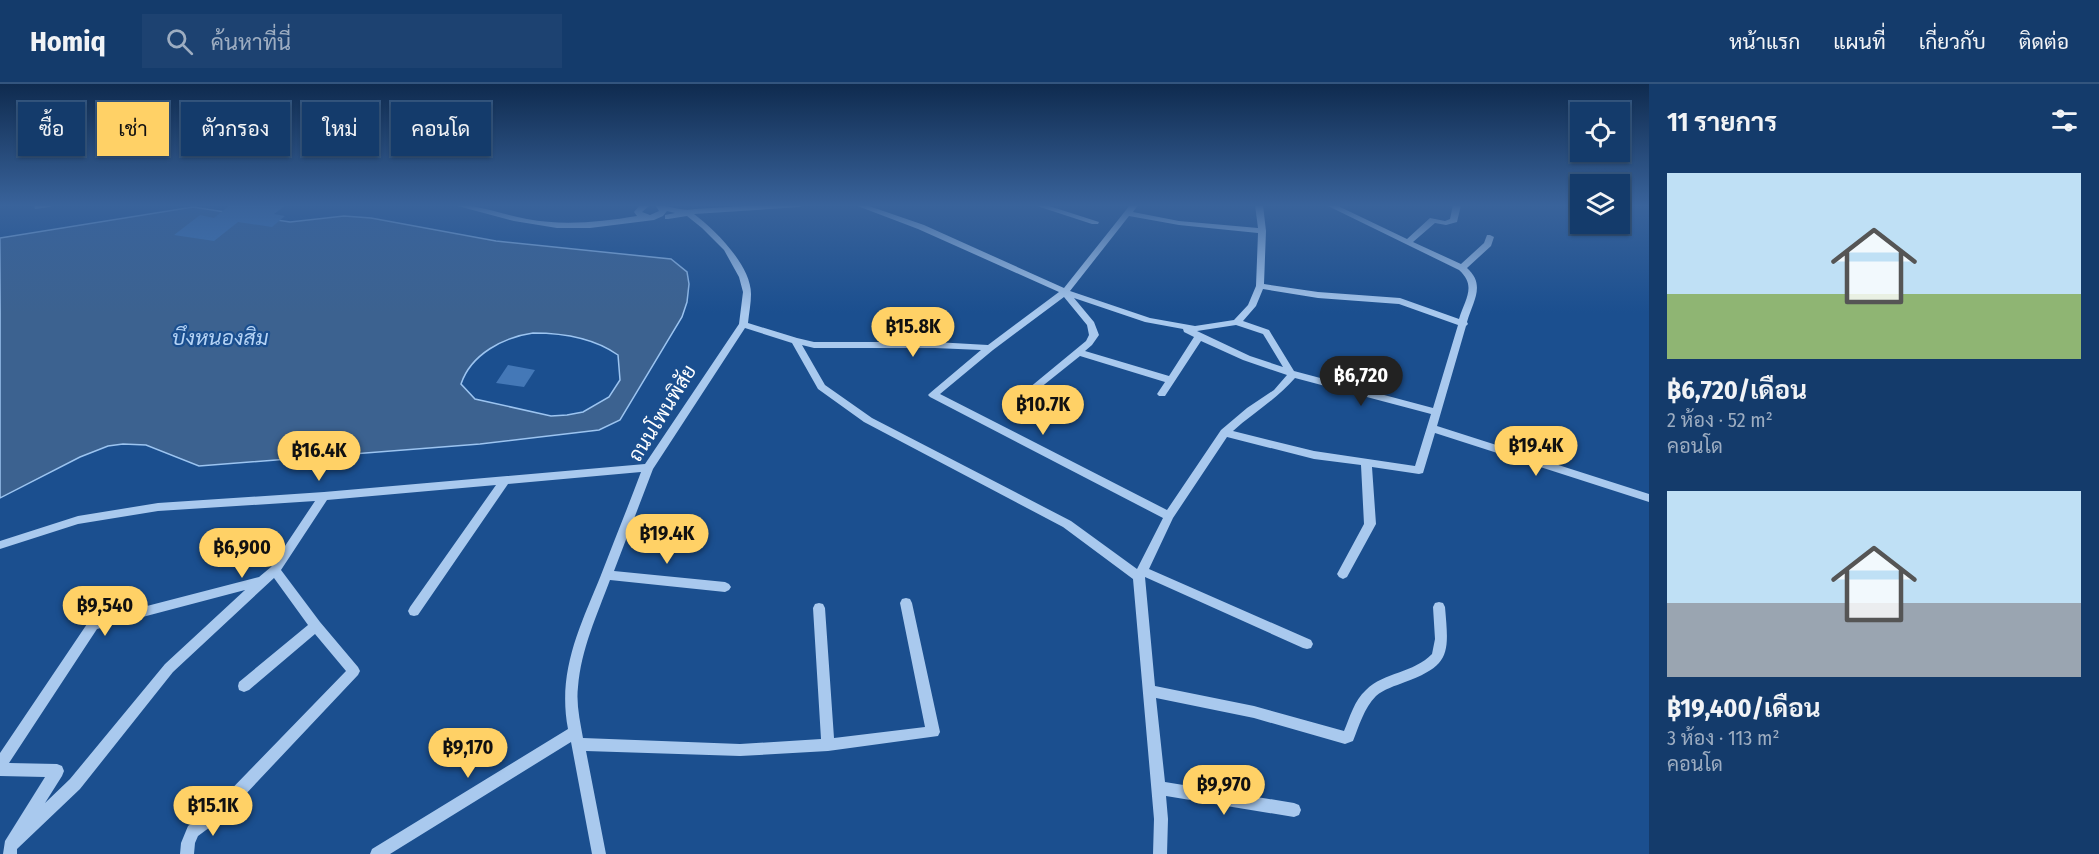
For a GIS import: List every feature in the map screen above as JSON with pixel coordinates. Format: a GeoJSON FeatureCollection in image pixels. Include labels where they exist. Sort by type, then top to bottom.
{"type":"FeatureCollection","features":[{"type":"Feature","properties":{"kind":"street","name":"ถนนโพนพิสัย"},"geometry":{"type":"LineString","coordinates":[[599,854],[572,715],[571,688],[578,648],[648,468],[742,324],[747,292],[743,277],[720,241]]}},
{"type":"Feature","properties":{"kind":"street"},"geometry":{"type":"LineString","coordinates":[[952,241],[1065,292],[1148,320],[1184,328],[1213,327],[1237,322],[1266,332],[1292,375]]}},
{"type":"Feature","properties":{"kind":"street"},"geometry":{"type":"LineString","coordinates":[[1105,241],[1065,292],[990,348],[933,395],[1169,516]]}},
{"type":"Feature","properties":{"kind":"street"},"geometry":{"type":"LineString","coordinates":[[1237,322],[1252,306],[1260,286],[1262,241]]}},
{"type":"Feature","properties":{"kind":"street"},"geometry":{"type":"LineString","coordinates":[[1462,268],[1489,241]]}},
{"type":"Feature","properties":{"kind":"street"},"geometry":{"type":"LineString","coordinates":[[1225,434],[1314,455],[1419,470],[1474,285],[1472,276],[1462,268],[1408,242]]}},
{"type":"Feature","properties":{"kind":"street"},"geometry":{"type":"LineString","coordinates":[[1260,286],[1318,295],[1400,301],[1464,324]]}},
{"type":"Feature","properties":{"kind":"street"},"geometry":{"type":"LineString","coordinates":[[1032,390],[1078,352],[1094,335],[1091,324],[1065,292]]}},
{"type":"Feature","properties":{"kind":"street"},"geometry":{"type":"LineString","coordinates":[[742,324],[795,342],[825,346],[935,345],[990,348]]}},
{"type":"Feature","properties":{"kind":"street"},"geometry":{"type":"LineString","coordinates":[[1184,328],[1199,337],[1292,375],[1437,412]]}},
{"type":"Feature","properties":{"kind":"street"},"geometry":{"type":"LineString","coordinates":[[1162,394],[1199,337]]}},
{"type":"Feature","properties":{"kind":"street"},"geometry":{"type":"LineString","coordinates":[[795,342],[821,387],[868,420],[1067,524],[1140,574],[1306,644]]}},
{"type":"Feature","properties":{"kind":"street"},"geometry":{"type":"LineString","coordinates":[[1078,352],[1171,380]]}},
{"type":"Feature","properties":{"kind":"street"},"geometry":{"type":"LineString","coordinates":[[1160,854],[1161,819],[1140,574],[1169,516],[1225,434],[1251,410],[1277,392],[1292,375]]}},
{"type":"Feature","properties":{"kind":"street"},"geometry":{"type":"LineString","coordinates":[[1432,428],[1649,498]]}},
{"type":"Feature","properties":{"kind":"street"},"geometry":{"type":"LineString","coordinates":[[1343,574],[1370,524],[1366,463]]}},
{"type":"Feature","properties":{"kind":"street"},"geometry":{"type":"LineString","coordinates":[[0,545],[78,520],[158,507],[324,496],[648,468]]}},
{"type":"Feature","properties":{"kind":"street"},"geometry":{"type":"LineString","coordinates":[[414,611],[505,480]]}},
{"type":"Feature","properties":{"kind":"street"},"geometry":{"type":"LineString","coordinates":[[10,850],[75,784],[169,668],[275,570],[324,496]]}},
{"type":"Feature","properties":{"kind":"street"},"geometry":{"type":"LineString","coordinates":[[187,854],[188,843],[193,831],[220,811],[354,671],[316,626],[275,570]]}},
{"type":"Feature","properties":{"kind":"street"},"geometry":{"type":"LineString","coordinates":[[607,574],[725,587]]}},
{"type":"Feature","properties":{"kind":"street"},"geometry":{"type":"LineString","coordinates":[[10,850],[57,771],[0,767],[93,625],[261,582]]}},
{"type":"Feature","properties":{"kind":"street"},"geometry":{"type":"LineString","coordinates":[[377,854],[576,738],[740,750],[828,745],[933,732],[906,603]]}},
{"type":"Feature","properties":{"kind":"street"},"geometry":{"type":"LineString","coordinates":[[1149,691],[1254,712],[1345,738],[1348,736],[1359,708],[1370,693],[1384,685],[1423,671],[1438,660],[1443,644],[1439,607]]}},
{"type":"Feature","properties":{"kind":"street"},"geometry":{"type":"LineString","coordinates":[[819,608],[828,745]]}},
{"type":"Feature","properties":{"kind":"street"},"geometry":{"type":"LineString","coordinates":[[244,686],[316,626]]}},
{"type":"Feature","properties":{"kind":"street"},"geometry":{"type":"LineString","coordinates":[[1158,788],[1294,810]]}},
{"type":"Feature","properties":{"kind":"water","name":"บึงหนองสิม"},"geometry":{"type":"Polygon","coordinates":[[[0,241],[496,241],[671,259],[687,272],[689,284],[687,302],[682,317],[620,420],[599,430],[480,444],[199,466],[146,445],[123,444],[108,446],[80,457],[0,498],[0,241]],[[533,333],[500,343],[472,364],[461,384],[475,399],[551,416],[583,412],[609,397],[620,380],[618,355],[599,344],[566,335],[533,333]]]}},
{"type":"Feature","properties":{"kind":"building"},"geometry":{"type":"Polygon","coordinates":[[[508,365],[535,370],[524,387],[496,383],[508,365]]]}}]}
